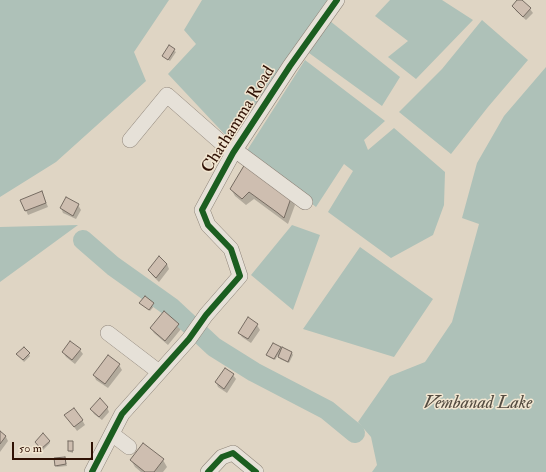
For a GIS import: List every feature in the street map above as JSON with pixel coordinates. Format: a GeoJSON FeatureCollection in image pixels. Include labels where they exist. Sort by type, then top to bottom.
{"type":"FeatureCollection","features":[{"type":"Feature","properties":{"kind":"street","name":"Chathamma Road"},"geometry":{"type":"LineString","coordinates":[[159,372],[189,339],[206,315],[240,276],[231,249],[208,225],[202,210],[234,151],[336,0]]}},
{"type":"Feature","properties":{"kind":"street"},"geometry":{"type":"LineString","coordinates":[[130,140],[167,95],[234,151],[305,202]]}},
{"type":"Feature","properties":{"kind":"street"},"geometry":{"type":"LineString","coordinates":[[92,472],[122,414],[159,372],[108,333]]}},
{"type":"Feature","properties":{"kind":"street"},"geometry":{"type":"LineString","coordinates":[[112,434],[129,447]]}},
{"type":"Feature","properties":{"kind":"street"},"geometry":{"type":"LineString","coordinates":[[208,472],[222,457],[233,453],[256,472]]}},
{"type":"Feature","properties":{"kind":"water"},"geometry":{"type":"Polygon","coordinates":[[[0,0],[169,0],[134,52],[146,81],[56,162],[0,197],[0,0]]]}},
{"type":"Feature","properties":{"kind":"water"},"geometry":{"type":"Polygon","coordinates":[[[202,0],[330,0],[230,140],[168,74],[196,44],[184,30],[202,0]]]}},
{"type":"Feature","properties":{"kind":"water"},"geometry":{"type":"Polygon","coordinates":[[[390,0],[442,0],[473,20],[416,79],[388,57],[408,41],[375,16],[390,0]]]}},
{"type":"Feature","properties":{"kind":"water"},"geometry":{"type":"Polygon","coordinates":[[[482,20],[528,60],[451,154],[399,112],[442,69],[482,20]]]}},
{"type":"Feature","properties":{"kind":"water"},"geometry":{"type":"Polygon","coordinates":[[[330,21],[400,77],[382,106],[309,53],[330,21]]]}},
{"type":"Feature","properties":{"kind":"water"},"geometry":{"type":"Polygon","coordinates":[[[305,60],[385,121],[364,140],[368,150],[394,128],[445,172],[444,205],[433,235],[391,258],[328,212],[353,171],[344,164],[316,207],[246,152],[305,60]]]}},
{"type":"Feature","properties":{"kind":"water","name":"Vembanad Lake"},"geometry":{"type":"Polygon","coordinates":[[[546,67],[546,472],[372,472],[377,465],[371,437],[358,422],[390,376],[425,362],[452,322],[479,224],[462,218],[477,163],[504,116],[546,67]]]}},
{"type":"Feature","properties":{"kind":"water"},"geometry":{"type":"Polygon","coordinates":[[[78,225],[0,282],[0,227],[78,225]]]}},
{"type":"Feature","properties":{"kind":"water"},"geometry":{"type":"Polygon","coordinates":[[[292,225],[320,235],[293,310],[251,275],[292,225]]]}},
{"type":"Feature","properties":{"kind":"water"},"geometry":{"type":"Polygon","coordinates":[[[360,247],[433,299],[394,357],[303,329],[360,247]]]}},
{"type":"Feature","properties":{"kind":"building"},"geometry":{"type":"Polygon","coordinates":[[[517,0],[522,0],[531,8],[523,17],[512,6],[517,0]]]}},
{"type":"Feature","properties":{"kind":"building"},"geometry":{"type":"Polygon","coordinates":[[[169,45],[175,49],[168,60],[162,56],[169,45]]]}},
{"type":"Feature","properties":{"kind":"building"},"geometry":{"type":"Polygon","coordinates":[[[245,164],[291,198],[284,218],[249,192],[242,199],[230,189],[245,164]]]}},
{"type":"Feature","properties":{"kind":"building"},"geometry":{"type":"Polygon","coordinates":[[[42,191],[46,203],[25,211],[20,200],[42,191]]]}},
{"type":"Feature","properties":{"kind":"building"},"geometry":{"type":"Polygon","coordinates":[[[66,197],[79,204],[73,216],[60,208],[66,197]]]}},
{"type":"Feature","properties":{"kind":"building"},"geometry":{"type":"Polygon","coordinates":[[[159,256],[167,264],[156,278],[148,270],[159,256]]]}},
{"type":"Feature","properties":{"kind":"building"},"geometry":{"type":"Polygon","coordinates":[[[145,296],[154,303],[149,310],[139,303],[145,296]]]}},
{"type":"Feature","properties":{"kind":"building"},"geometry":{"type":"Polygon","coordinates":[[[164,311],[179,324],[165,341],[150,328],[164,311]]]}},
{"type":"Feature","properties":{"kind":"building"},"geometry":{"type":"Polygon","coordinates":[[[248,317],[258,324],[248,339],[238,333],[248,317]]]}},
{"type":"Feature","properties":{"kind":"building"},"geometry":{"type":"Polygon","coordinates":[[[70,341],[81,349],[72,360],[62,352],[70,341]]]}},
{"type":"Feature","properties":{"kind":"building"},"geometry":{"type":"Polygon","coordinates":[[[273,343],[281,347],[274,359],[266,355],[273,343]]]}},
{"type":"Feature","properties":{"kind":"building"},"geometry":{"type":"Polygon","coordinates":[[[24,347],[30,353],[23,360],[16,354],[24,347]]]}},
{"type":"Feature","properties":{"kind":"building"},"geometry":{"type":"Polygon","coordinates":[[[282,347],[292,352],[288,362],[278,357],[282,347]]]}},
{"type":"Feature","properties":{"kind":"building"},"geometry":{"type":"Polygon","coordinates":[[[108,355],[120,364],[105,384],[93,375],[108,355]]]}},
{"type":"Feature","properties":{"kind":"building"},"geometry":{"type":"Polygon","coordinates":[[[225,368],[234,374],[224,389],[215,382],[225,368]]]}},
{"type":"Feature","properties":{"kind":"building"},"geometry":{"type":"Polygon","coordinates":[[[100,398],[108,407],[99,417],[90,409],[100,398]]]}},
{"type":"Feature","properties":{"kind":"building"},"geometry":{"type":"Polygon","coordinates":[[[74,408],[83,420],[74,427],[64,415],[74,408]]]}},
{"type":"Feature","properties":{"kind":"building"},"geometry":{"type":"Polygon","coordinates":[[[0,431],[6,436],[0,444],[0,431]]]}},
{"type":"Feature","properties":{"kind":"building"},"geometry":{"type":"Polygon","coordinates":[[[43,433],[50,441],[41,449],[35,442],[43,433]]]}},
{"type":"Feature","properties":{"kind":"building"},"geometry":{"type":"Polygon","coordinates":[[[68,441],[73,441],[73,451],[68,451],[68,441]]]}},
{"type":"Feature","properties":{"kind":"building"},"geometry":{"type":"Polygon","coordinates":[[[143,443],[164,459],[154,472],[145,472],[130,460],[143,443]]]}},
{"type":"Feature","properties":{"kind":"building"},"geometry":{"type":"Polygon","coordinates":[[[65,457],[66,464],[55,466],[54,458],[65,457]]]}},
{"type":"Feature","properties":{"kind":"waterway"},"geometry":{"type":"LineString","coordinates":[[83,240],[113,266],[172,308],[214,347],[254,372],[327,410],[355,433]]}},
{"type":"Feature","properties":{"kind":"cycle path"},"geometry":{"type":"LineString","coordinates":[[92,472],[122,414],[189,339],[206,315],[240,276],[231,249],[208,225],[202,210],[233,153],[290,66],[337,0]]}},
{"type":"Feature","properties":{"kind":"cycle path"},"geometry":{"type":"LineString","coordinates":[[208,472],[222,457],[233,453],[256,472]]}}]}
